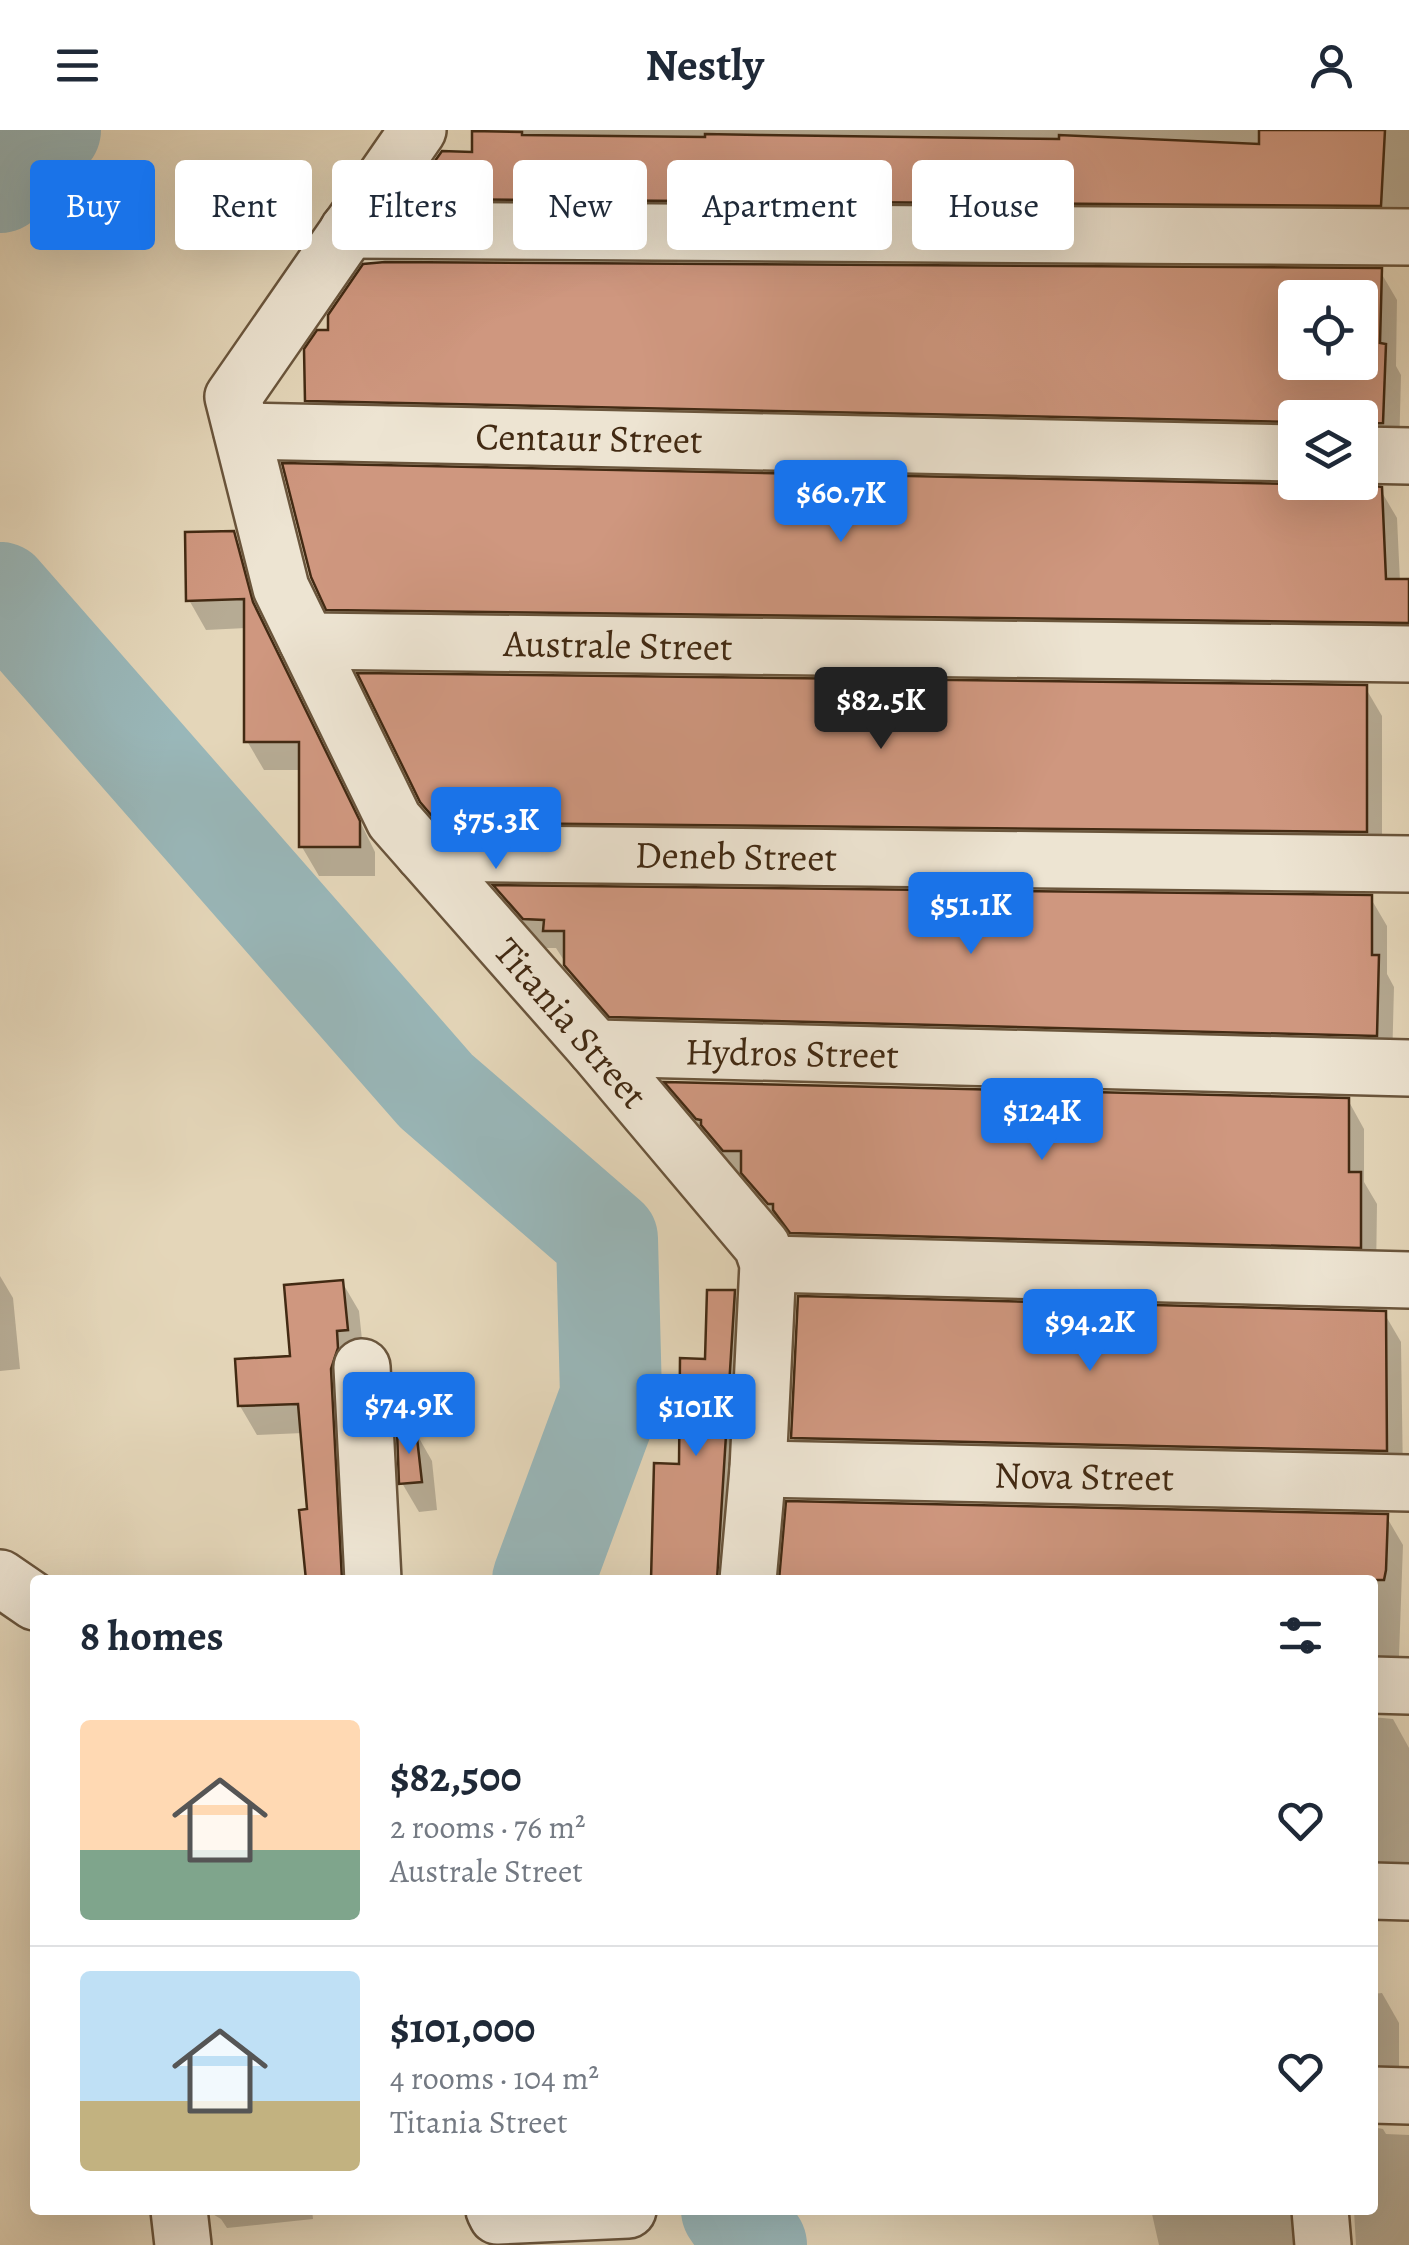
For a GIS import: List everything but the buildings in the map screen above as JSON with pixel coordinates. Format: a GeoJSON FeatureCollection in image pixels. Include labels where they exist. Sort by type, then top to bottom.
{"type":"FeatureCollection","features":[{"type":"Feature","properties":{"kind":"street","name":"Titania Street"},"geometry":{"type":"LineString","coordinates":[[397,160],[418,130]]}},
{"type":"Feature","properties":{"kind":"street"},"geometry":{"type":"LineString","coordinates":[[493,231],[1409,237]]}},
{"type":"Feature","properties":{"kind":"street","name":"Titania Street"},"geometry":{"type":"LineString","coordinates":[[334,250],[233,397],[281,588],[394,820],[595,1048],[762,1246],[768,1264]]}},
{"type":"Feature","properties":{"kind":"street","name":"Centaur Street"},"geometry":{"type":"LineString","coordinates":[[242,431],[1278,453]]}},
{"type":"Feature","properties":{"kind":"street"},"geometry":{"type":"LineString","coordinates":[[1378,455],[1409,456]]}},
{"type":"Feature","properties":{"kind":"street","name":"Australe Street"},"geometry":{"type":"LineString","coordinates":[[306,642],[1409,654]]}},
{"type":"Feature","properties":{"kind":"street","name":"Deneb Street"},"geometry":{"type":"LineString","coordinates":[[423,853],[1409,864]]}},
{"type":"Feature","properties":{"kind":"street","name":"Hydros Street"},"geometry":{"type":"LineString","coordinates":[[595,1048],[1409,1068]]}},
{"type":"Feature","properties":{"kind":"street"},"geometry":{"type":"LineString","coordinates":[[748,1575],[768,1264],[1409,1280]]}},
{"type":"Feature","properties":{"kind":"street"},"geometry":{"type":"LineString","coordinates":[[362,1368],[373,1575]]}},
{"type":"Feature","properties":{"kind":"street","name":"Nova Street"},"geometry":{"type":"LineString","coordinates":[[758,1468],[1409,1483]]}},
{"type":"Feature","properties":{"kind":"street"},"geometry":{"type":"LineString","coordinates":[[0,1578],[30,1599]]}},
{"type":"Feature","properties":{"kind":"street"},"geometry":{"type":"LineString","coordinates":[[1378,1685],[1409,1686]]}},
{"type":"Feature","properties":{"kind":"street"},"geometry":{"type":"LineString","coordinates":[[1378,1890],[1409,1892]]}},
{"type":"Feature","properties":{"kind":"street"},"geometry":{"type":"LineString","coordinates":[[1378,2095],[1409,2096]]}},
{"type":"Feature","properties":{"kind":"street"},"geometry":{"type":"LineString","coordinates":[[179,2215],[183,2245]]}},
{"type":"Feature","properties":{"kind":"street"},"geometry":{"type":"LineString","coordinates":[[1320,2215],[1323,2245]]}},
{"type":"Feature","properties":{"kind":"street"},"geometry":{"type":"LineString","coordinates":[[495,2224],[633,2222]]}},
{"type":"Feature","properties":{"kind":"waterway"},"geometry":{"type":"LineString","coordinates":[[0,182],[50,130]]}},
{"type":"Feature","properties":{"kind":"waterway"},"geometry":{"type":"LineString","coordinates":[[0,593],[436,1091],[607,1239],[611,1396],[545,1575]]}},
{"type":"Feature","properties":{"kind":"waterway"},"geometry":{"type":"LineString","coordinates":[[735,2215],[756,2245]]}}]}
